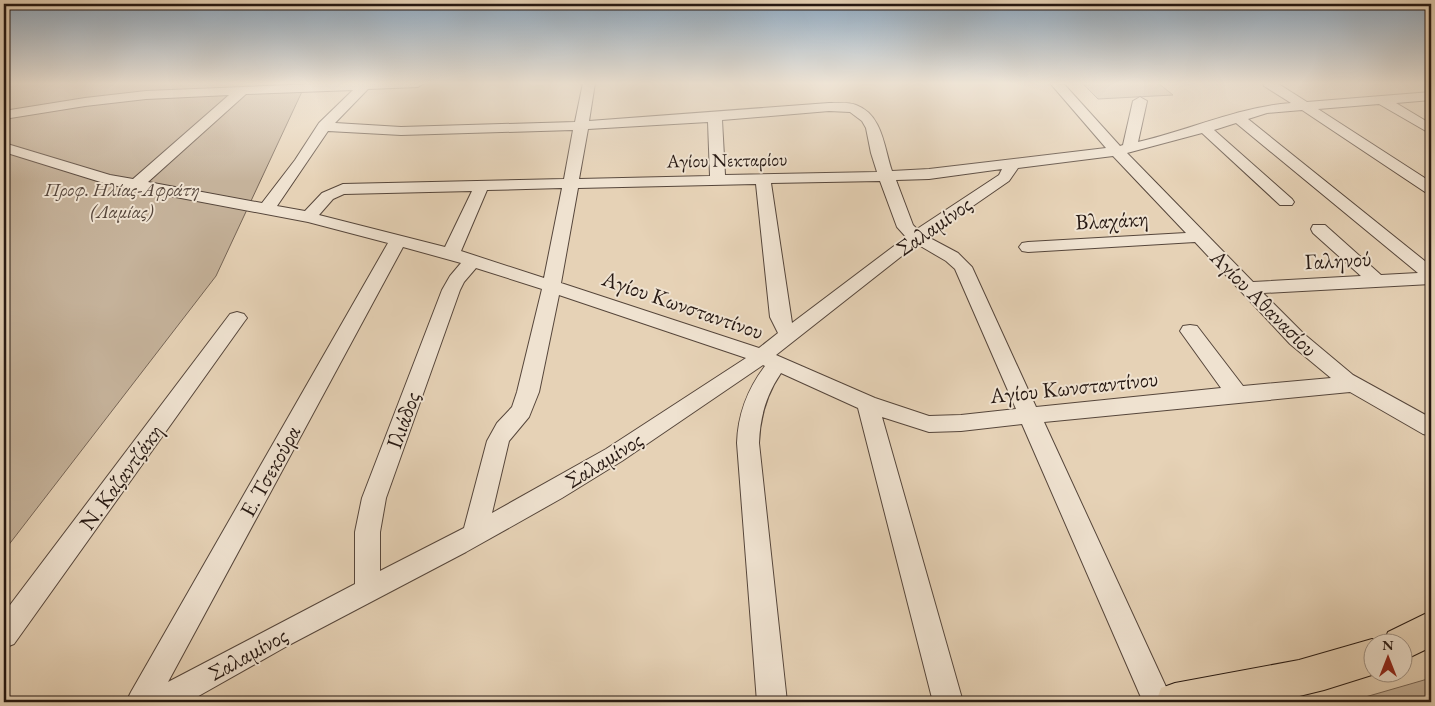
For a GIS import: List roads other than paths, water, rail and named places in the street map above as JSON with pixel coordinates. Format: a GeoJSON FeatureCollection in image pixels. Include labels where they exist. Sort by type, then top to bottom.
{"type":"FeatureCollection","features":[{"type":"Feature","properties":{"kind":"main road"},"geometry":{"type":"LineString","coordinates":[[1412,638],[1431,628]]}},
{"type":"Feature","properties":{"kind":"main road"},"geometry":{"type":"LineString","coordinates":[[1175,702],[1273,684],[1316,674],[1362,660]]}},
{"type":"Feature","properties":{"kind":"street"},"geometry":{"type":"LineString","coordinates":[[136,185],[213,116]]}},
{"type":"Feature","properties":{"kind":"street"},"geometry":{"type":"LineString","coordinates":[[267,208],[301,162],[324,126],[336,116]]}},
{"type":"Feature","properties":{"kind":"street"},"geometry":{"type":"LineString","coordinates":[[475,534],[498,441],[505,429],[521,411],[528,392],[552,285],[582,116]]}},
{"type":"Feature","properties":{"kind":"street"},"geometry":{"type":"LineString","coordinates":[[324,126],[367,131],[579,127],[736,116]]}},
{"type":"Feature","properties":{"kind":"street"},"geometry":{"type":"LineString","coordinates":[[864,116],[873,128],[878,153],[905,227],[916,237],[961,264],[1158,702]]}},
{"type":"Feature","properties":{"kind":"street","name":"Αγίου Αθανασίου"},"geometry":{"type":"LineString","coordinates":[[1089,116],[1123,150],[1199,237],[1297,339],[1330,369],[1352,384],[1431,428]]}},
{"type":"Feature","properties":{"kind":"street"},"geometry":{"type":"LineString","coordinates":[[1123,150],[1135,116]]}},
{"type":"Feature","properties":{"kind":"street","name":"Αγίου Νεκταρίου"},"geometry":{"type":"LineString","coordinates":[[310,217],[326,197],[336,190],[887,176],[1010,165],[1123,150],[1241,116]]}},
{"type":"Feature","properties":{"kind":"street"},"geometry":{"type":"LineString","coordinates":[[1319,116],[1431,189]]}},
{"type":"Feature","properties":{"kind":"street"},"geometry":{"type":"LineString","coordinates":[[1408,116],[1431,130]]}},
{"type":"Feature","properties":{"kind":"street"},"geometry":{"type":"LineString","coordinates":[[1237,117],[1431,277]]}},
{"type":"Feature","properties":{"kind":"street"},"geometry":{"type":"LineString","coordinates":[[715,118],[718,179]]}},
{"type":"Feature","properties":{"kind":"street"},"geometry":{"type":"LineString","coordinates":[[1204,128],[1286,202]]}},
{"type":"Feature","properties":{"kind":"street","name":"Αγίου Κωνσταντίνου"},"geometry":{"type":"LineString","coordinates":[[4,147],[89,175],[310,217],[451,254],[552,285],[742,348],[866,403],[929,424],[961,423],[1352,384]]}},
{"type":"Feature","properties":{"kind":"street","name":"Σαλαμίνος"},"geometry":{"type":"LineString","coordinates":[[160,702],[554,491],[769,360],[790,334],[916,237],[1004,178],[1010,170],[1010,165]]}},
{"type":"Feature","properties":{"kind":"street"},"geometry":{"type":"LineString","coordinates":[[763,178],[780,317],[783,326],[790,334]]}},
{"type":"Feature","properties":{"kind":"street"},"geometry":{"type":"LineString","coordinates":[[451,254],[481,187]]}},
{"type":"Feature","properties":{"kind":"street"},"geometry":{"type":"LineString","coordinates":[[1319,229],[1378,282]]}},
{"type":"Feature","properties":{"kind":"street","name":"Βλαχάκη"},"geometry":{"type":"LineString","coordinates":[[1028,247],[1199,237]]}},
{"type":"Feature","properties":{"kind":"street","name":"Ε. Τσεκούρα"},"geometry":{"type":"LineString","coordinates":[[141,702],[399,239]]}},
{"type":"Feature","properties":{"kind":"street","name":"Ιλιάδος"},"geometry":{"type":"LineString","coordinates":[[368,589],[366,533],[371,507],[451,290],[456,280],[473,261]]}},
{"type":"Feature","properties":{"kind":"street","name":"Γαληνού"},"geometry":{"type":"LineString","coordinates":[[1248,288],[1378,282],[1431,277]]}},
{"type":"Feature","properties":{"kind":"street","name":"Ν. Καζαντζάκη"},"geometry":{"type":"LineString","coordinates":[[4,635],[237,318]]}},
{"type":"Feature","properties":{"kind":"street"},"geometry":{"type":"LineString","coordinates":[[1190,330],[1238,394]]}},
{"type":"Feature","properties":{"kind":"street"},"geometry":{"type":"LineString","coordinates":[[769,360],[755,398],[748,432],[772,702]]}},
{"type":"Feature","properties":{"kind":"street"},"geometry":{"type":"LineString","coordinates":[[866,403],[948,702]]}},
{"type":"Feature","properties":{"kind":"park label","name":"Προφ. Ηλίας-Αφράτη (Λαμίας)"},"geometry":{"type":"Point","coordinates":[122,200]}}]}
